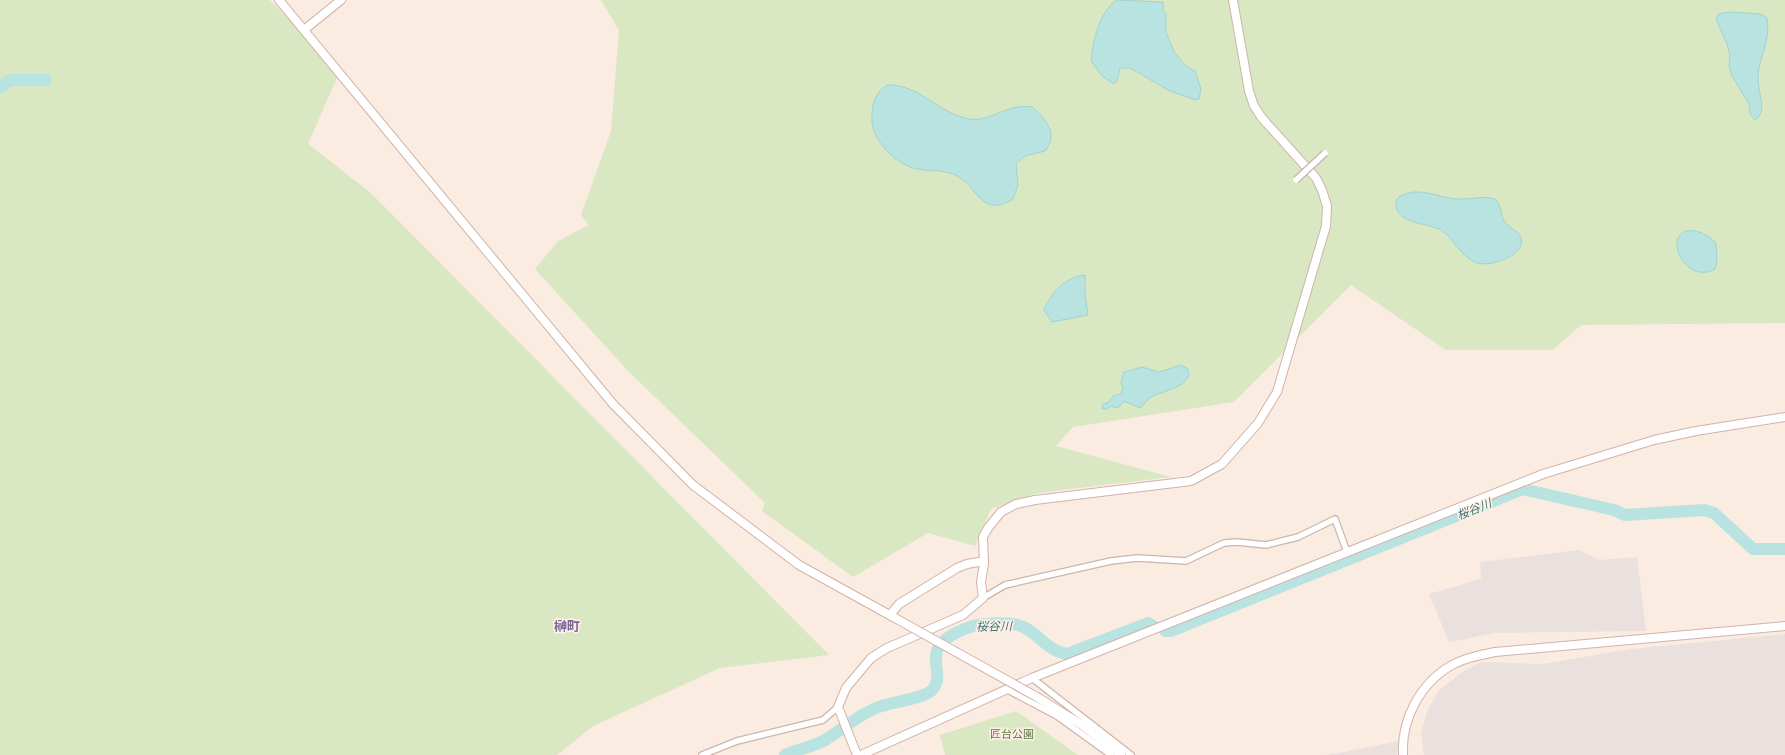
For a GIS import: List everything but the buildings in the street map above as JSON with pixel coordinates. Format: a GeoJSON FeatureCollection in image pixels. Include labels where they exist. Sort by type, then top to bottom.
{"type":"FeatureCollection","features":[{"type":"Feature","properties":{"kind":"street"},"geometry":{"type":"LineString","coordinates":[[279,0],[612,404],[693,484],[799,564],[1037,697],[1082,725],[1120,755]]}},
{"type":"Feature","properties":{"kind":"street"},"geometry":{"type":"LineString","coordinates":[[304,30],[341,0]]}},
{"type":"Feature","properties":{"kind":"street"},"geometry":{"type":"LineString","coordinates":[[983,598],[981,582],[984,561],[983,537],[988,528],[1001,512],[1016,504],[1191,481],[1222,464],[1258,423],[1277,392],[1326,226],[1327,206],[1316,178],[1262,118],[1254,106],[1233,0]]}},
{"type":"Feature","properties":{"kind":"street"},"geometry":{"type":"LineString","coordinates":[[1296,180],[1325,153]]}},
{"type":"Feature","properties":{"kind":"street"},"geometry":{"type":"LineString","coordinates":[[861,755],[1032,678],[1543,474],[1608,453],[1696,431],[1785,417]]}},
{"type":"Feature","properties":{"kind":"street"},"geometry":{"type":"LineString","coordinates":[[702,755],[737,741],[823,720],[838,707],[846,688],[872,658],[887,648],[963,615],[983,598],[1005,585],[1111,561],[1137,558],[1186,561],[1224,543],[1237,542],[1266,545],[1298,537],[1335,519],[1347,552]]}},
{"type":"Feature","properties":{"kind":"street"},"geometry":{"type":"LineString","coordinates":[[892,616],[899,604],[957,568],[967,564],[984,561]]}},
{"type":"Feature","properties":{"kind":"street"},"geometry":{"type":"LineString","coordinates":[[1403,755],[1406,725],[1419,696],[1440,673],[1465,659],[1495,652],[1785,626]]}},
{"type":"Feature","properties":{"kind":"street"},"geometry":{"type":"LineString","coordinates":[[1032,678],[1131,755]]}},
{"type":"Feature","properties":{"kind":"street"},"geometry":{"type":"LineString","coordinates":[[1006,689],[1057,716],[1111,755]]}},
{"type":"Feature","properties":{"kind":"street"},"geometry":{"type":"LineString","coordinates":[[838,707],[857,755]]}},
{"type":"Feature","properties":{"kind":"shaded area"},"geometry":{"type":"Polygon","coordinates":[[[1579,550],[1599,560],[1637,557],[1646,631],[1495,633],[1449,642],[1429,594],[1481,579],[1480,562],[1579,550]]]}},
{"type":"Feature","properties":{"kind":"shaded area"},"geometry":{"type":"Polygon","coordinates":[[[1785,634],[1785,755],[1424,755],[1421,734],[1427,711],[1439,690],[1464,671],[1481,662],[1543,664],[1631,649],[1785,634]]]}},
{"type":"Feature","properties":{"kind":"shaded area"},"geometry":{"type":"Polygon","coordinates":[[[1398,741],[1397,755],[1327,755],[1344,752],[1398,741]]]}},
{"type":"Feature","properties":{"kind":"green space"},"geometry":{"type":"Polygon","coordinates":[[[0,0],[270,0],[339,73],[308,144],[371,193],[829,655],[720,668],[593,726],[557,755],[0,755],[0,0]]]}},
{"type":"Feature","properties":{"kind":"green space"},"geometry":{"type":"Polygon","coordinates":[[[601,0],[1785,0],[1785,323],[1581,325],[1553,350],[1446,350],[1351,285],[1234,402],[1073,427],[1056,446],[1171,477],[1038,493],[991,509],[975,546],[928,533],[853,577],[762,511],[765,503],[628,371],[535,269],[558,241],[589,225],[581,215],[611,131],[619,30],[601,0]]]}},
{"type":"Feature","properties":{"kind":"green space","name":"匠台公園"},"geometry":{"type":"Polygon","coordinates":[[[1016,711],[1078,755],[945,755],[940,735],[1016,711]]]}},
{"type":"Feature","properties":{"kind":"water"},"geometry":{"type":"Polygon","coordinates":[[[1116,0],[1163,2],[1163,11],[1166,14],[1166,32],[1174,52],[1187,67],[1195,71],[1201,89],[1199,99],[1196,100],[1170,91],[1130,68],[1120,68],[1117,81],[1114,84],[1102,76],[1091,61],[1093,45],[1105,12],[1116,0]]]}},
{"type":"Feature","properties":{"kind":"water"},"geometry":{"type":"Polygon","coordinates":[[[1730,12],[1760,14],[1767,18],[1768,27],[1766,43],[1760,63],[1758,79],[1762,107],[1759,116],[1755,120],[1750,114],[1749,104],[1732,76],[1729,66],[1730,55],[1727,44],[1716,19],[1719,14],[1730,12]]]}},
{"type":"Feature","properties":{"kind":"water"},"geometry":{"type":"Polygon","coordinates":[[[887,85],[909,89],[945,110],[965,118],[982,119],[1013,108],[1032,107],[1049,127],[1051,139],[1049,145],[1045,151],[1025,156],[1016,164],[1018,185],[1013,199],[1002,204],[993,205],[986,203],[963,180],[955,175],[945,172],[913,168],[905,165],[884,148],[875,133],[872,124],[872,111],[877,94],[887,85]]]}},
{"type":"Feature","properties":{"kind":"water"},"geometry":{"type":"Polygon","coordinates":[[[1413,192],[1457,199],[1485,197],[1495,199],[1499,204],[1504,221],[1520,235],[1521,244],[1518,250],[1513,255],[1498,262],[1483,264],[1471,260],[1466,257],[1441,230],[1414,222],[1402,216],[1396,205],[1397,199],[1413,192]]]}},
{"type":"Feature","properties":{"kind":"water"},"geometry":{"type":"Polygon","coordinates":[[[1686,231],[1702,233],[1716,243],[1717,263],[1715,269],[1705,272],[1695,271],[1687,266],[1681,259],[1677,243],[1679,236],[1686,231]]]}},
{"type":"Feature","properties":{"kind":"water"},"geometry":{"type":"Polygon","coordinates":[[[1085,275],[1085,293],[1088,315],[1052,322],[1044,310],[1051,297],[1065,282],[1078,276],[1085,275]]]}},
{"type":"Feature","properties":{"kind":"water"},"geometry":{"type":"Polygon","coordinates":[[[1181,365],[1187,368],[1189,374],[1183,384],[1151,397],[1140,408],[1124,401],[1118,408],[1112,406],[1102,409],[1103,404],[1109,402],[1113,396],[1121,394],[1123,387],[1121,382],[1124,372],[1142,367],[1159,372],[1181,365]]]}},
{"type":"Feature","properties":{"kind":"waterway"},"geometry":{"type":"LineString","coordinates":[[0,87],[10,80],[46,80]]}},
{"type":"Feature","properties":{"kind":"waterway","name":"桜谷川"},"geometry":{"type":"LineString","coordinates":[[1165,631],[1171,631],[1523,489],[1614,510],[1625,515],[1704,510],[1714,513],[1753,549],[1785,549]]}},
{"type":"Feature","properties":{"kind":"waterway","name":"桜谷川"},"geometry":{"type":"LineString","coordinates":[[785,755],[820,742],[869,711],[927,694],[936,683],[936,657],[938,650],[942,643],[948,638],[964,629],[973,626],[992,624],[1018,625],[1031,631],[1053,649],[1067,654],[1148,623],[1153,626]]}},
{"type":"Feature","properties":{"kind":"district","name":"榊町"},"geometry":{"type":"Point","coordinates":[567,626]}}]}
